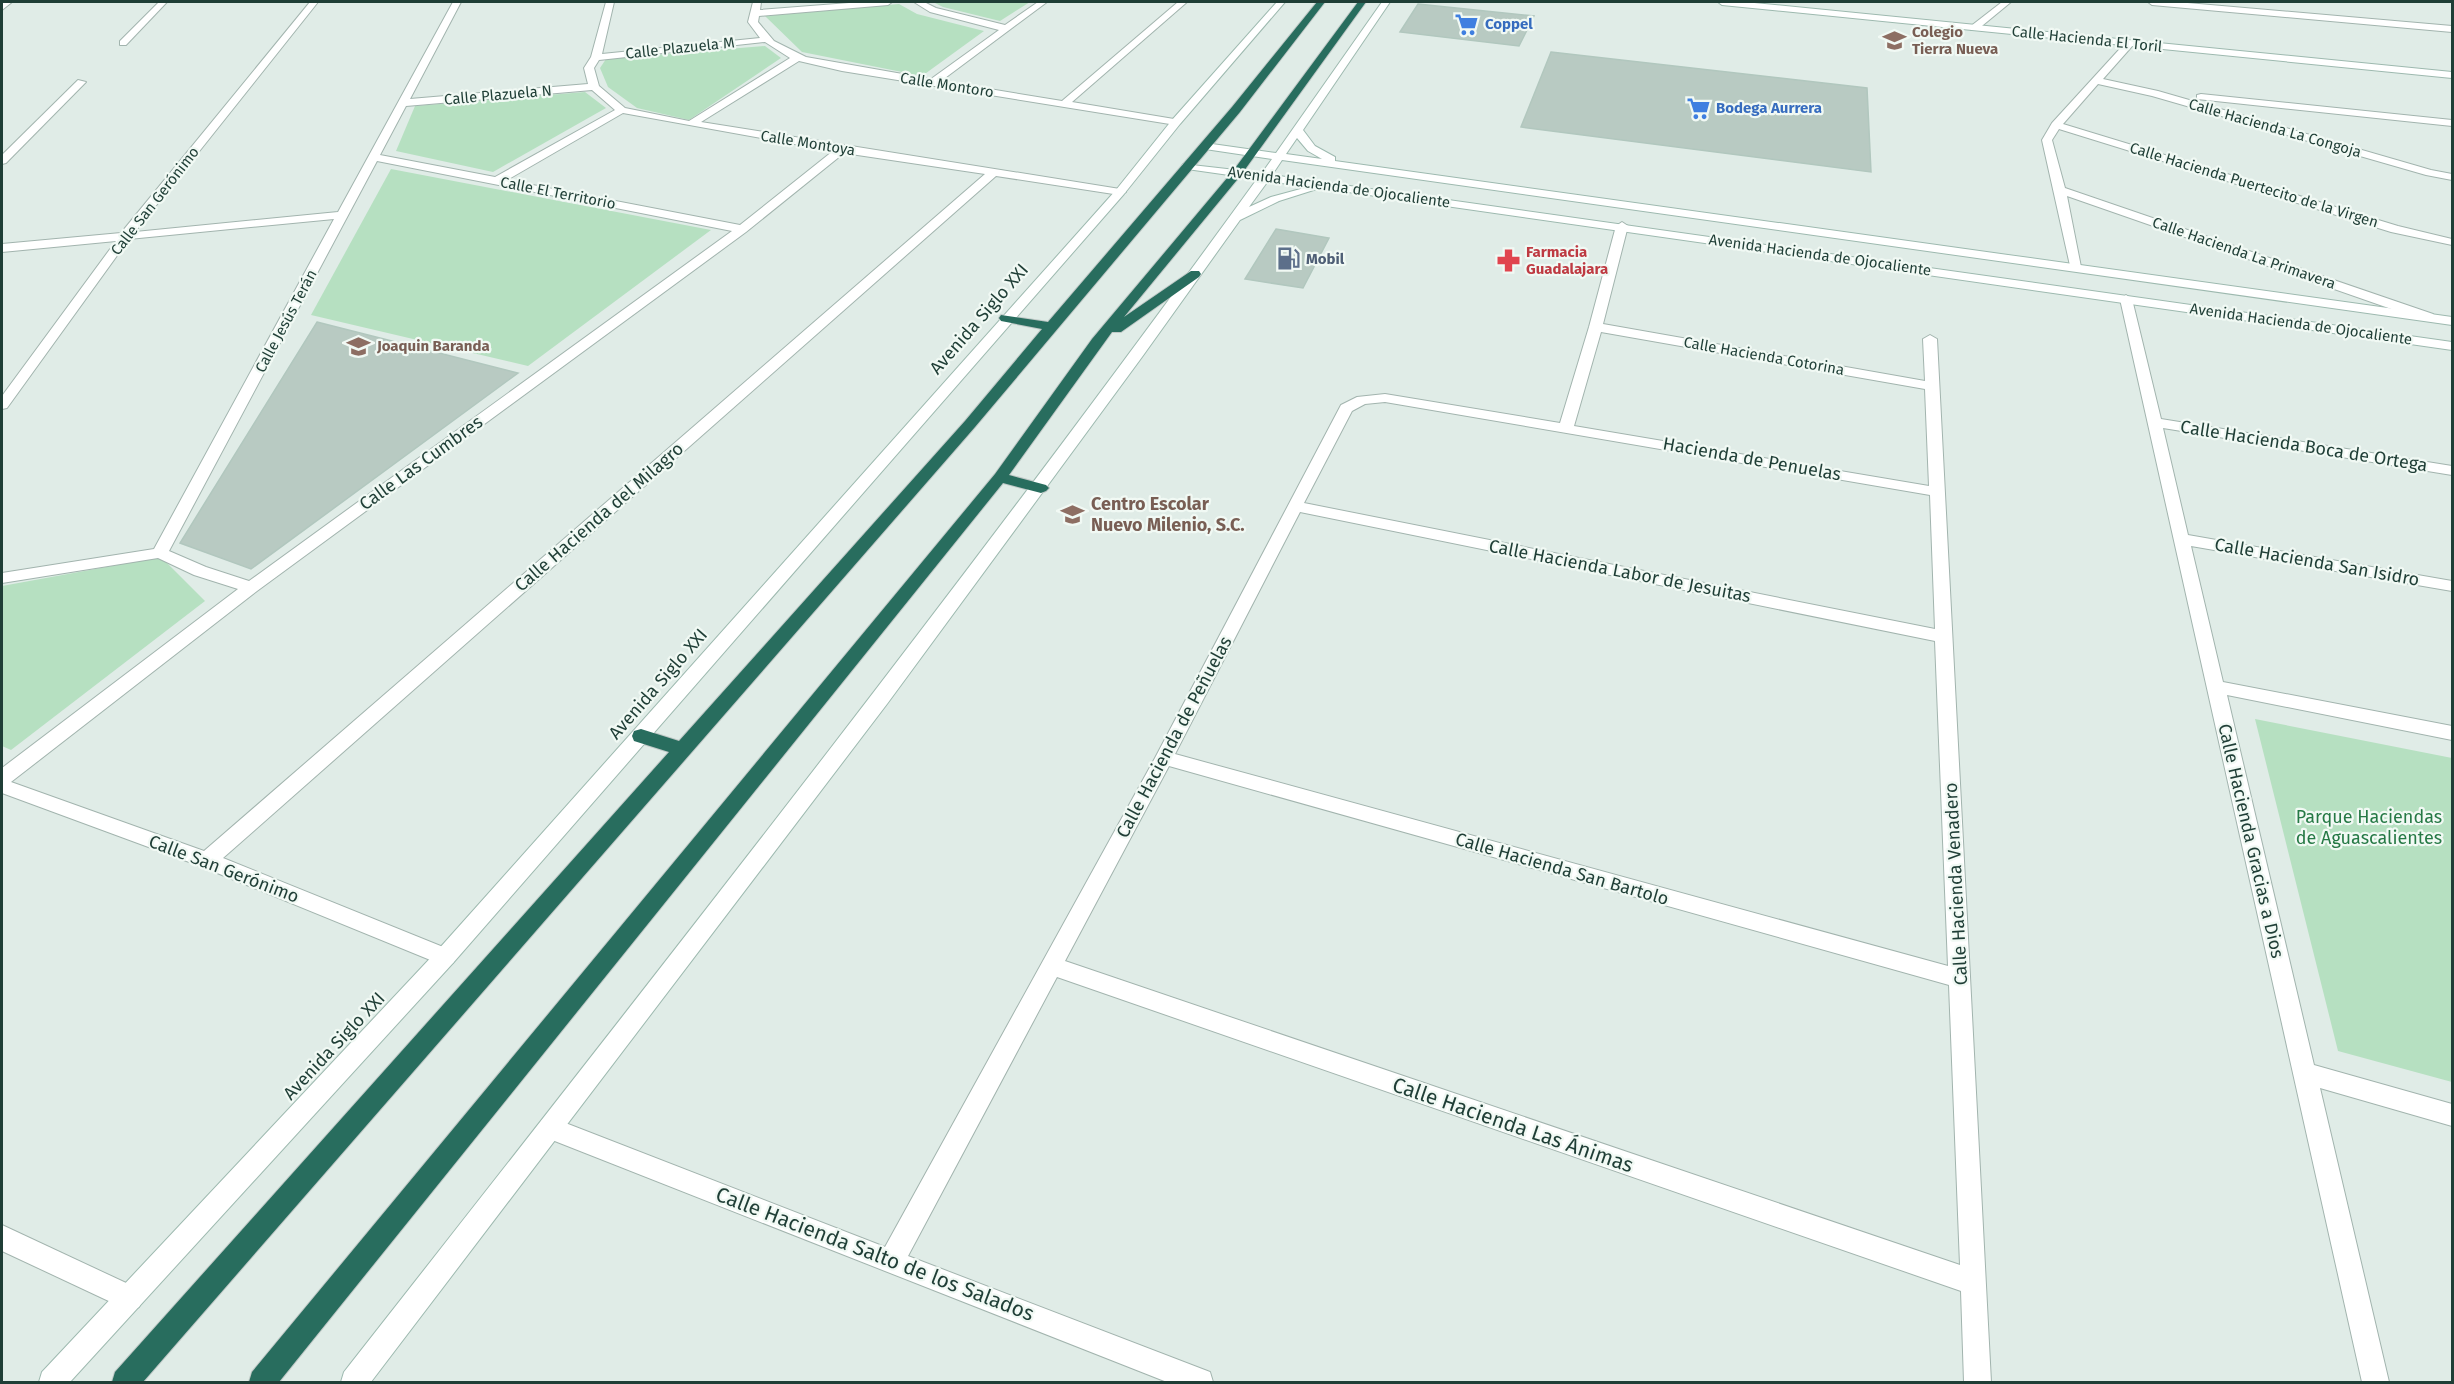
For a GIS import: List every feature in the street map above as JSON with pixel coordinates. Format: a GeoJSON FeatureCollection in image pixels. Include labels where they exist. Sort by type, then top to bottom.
{"type":"FeatureCollection","features":[{"type":"Feature","properties":{"kind":"highway"},"geometry":{"type":"LineString","coordinates":[[126,1383],[685,750],[970,423],[1205,146],[1321,2]]}},
{"type":"Feature","properties":{"kind":"highway"},"geometry":{"type":"LineString","coordinates":[[262,1383],[1000,477],[1097,342],[1237,173],[1362,2]]}},
{"type":"Feature","properties":{"kind":"highway"},"geometry":{"type":"LineString","coordinates":[[1097,342],[1195,274]]}},
{"type":"Feature","properties":{"kind":"highway"},"geometry":{"type":"LineString","coordinates":[[1006,318],[1050,326]]}},
{"type":"Feature","properties":{"kind":"highway"},"geometry":{"type":"LineString","coordinates":[[1000,477],[1041,488]]}},
{"type":"Feature","properties":{"kind":"highway"},"geometry":{"type":"LineString","coordinates":[[641,736],[685,750]]}},
{"type":"Feature","properties":{"kind":"street"},"geometry":{"type":"LineString","coordinates":[[2,7],[8,2]]}},
{"type":"Feature","properties":{"kind":"street"},"geometry":{"type":"LineString","coordinates":[[123,43],[163,2]]}},
{"type":"Feature","properties":{"kind":"street","name":"Calle San Gerónimo"},"geometry":{"type":"LineString","coordinates":[[2,405],[126,235],[314,2]]}},
{"type":"Feature","properties":{"kind":"street","name":"Calle Jesús Terán"},"geometry":{"type":"LineString","coordinates":[[160,553],[457,2]]}},
{"type":"Feature","properties":{"kind":"street"},"geometry":{"type":"LineString","coordinates":[[594,87],[589,68],[596,57],[610,2]]}},
{"type":"Feature","properties":{"kind":"street"},"geometry":{"type":"LineString","coordinates":[[757,2],[757,13],[753,22],[764,40]]}},
{"type":"Feature","properties":{"kind":"street"},"geometry":{"type":"LineString","coordinates":[[757,13],[888,2]]}},
{"type":"Feature","properties":{"kind":"street"},"geometry":{"type":"LineString","coordinates":[[918,2],[933,10],[1004,28]]}},
{"type":"Feature","properties":{"kind":"street"},"geometry":{"type":"LineString","coordinates":[[932,83],[1004,28],[1043,2]]}},
{"type":"Feature","properties":{"kind":"street"},"geometry":{"type":"LineString","coordinates":[[1064,104],[1183,2]]}},
{"type":"Feature","properties":{"kind":"street","name":"Avenida Siglo XXI"},"geometry":{"type":"LineString","coordinates":[[52,1383],[445,957],[1006,318],[1120,192],[1176,122],[1281,2]]}},
{"type":"Feature","properties":{"kind":"street"},"geometry":{"type":"LineString","coordinates":[[354,1383],[1041,488],[1298,131],[1386,2]]}},
{"type":"Feature","properties":{"kind":"street","name":"Calle Hacienda El Toril"},"geometry":{"type":"LineString","coordinates":[[1722,2],[2452,75]]}},
{"type":"Feature","properties":{"kind":"street"},"geometry":{"type":"LineString","coordinates":[[1974,28],[2007,2]]}},
{"type":"Feature","properties":{"kind":"street"},"geometry":{"type":"LineString","coordinates":[[2152,2],[2452,29]]}},
{"type":"Feature","properties":{"kind":"street","name":"Calle Plazuela M"},"geometry":{"type":"LineString","coordinates":[[596,57],[764,40]]}},
{"type":"Feature","properties":{"kind":"street","name":"Calle Montoro"},"geometry":{"type":"LineString","coordinates":[[764,40],[797,58],[932,83],[1176,122]]}},
{"type":"Feature","properties":{"kind":"street"},"geometry":{"type":"LineString","coordinates":[[2075,267],[2060,190],[2047,140],[2056,125],[2129,44]]}},
{"type":"Feature","properties":{"kind":"street"},"geometry":{"type":"LineString","coordinates":[[691,124],[797,58]]}},
{"type":"Feature","properties":{"kind":"street","name":"Calle Hacienda La Congoja"},"geometry":{"type":"LineString","coordinates":[[2097,81],[2154,93],[2430,173],[2452,177]]}},
{"type":"Feature","properties":{"kind":"street"},"geometry":{"type":"LineString","coordinates":[[2,161],[81,82]]}},
{"type":"Feature","properties":{"kind":"street","name":"Calle Plazuela N"},"geometry":{"type":"LineString","coordinates":[[402,103],[594,87]]}},
{"type":"Feature","properties":{"kind":"street","name":"Calle Montoya"},"geometry":{"type":"LineString","coordinates":[[594,87],[622,110],[691,124],[992,174],[1120,192]]}},
{"type":"Feature","properties":{"kind":"street"},"geometry":{"type":"LineString","coordinates":[[2154,93],[2452,123]]}},
{"type":"Feature","properties":{"kind":"street"},"geometry":{"type":"LineString","coordinates":[[496,182],[622,110]]}},
{"type":"Feature","properties":{"kind":"street","name":"Calle Hacienda Puertecito de la Virgen"},"geometry":{"type":"LineString","coordinates":[[2056,125],[2395,229],[2452,242]]}},
{"type":"Feature","properties":{"kind":"street"},"geometry":{"type":"LineString","coordinates":[[1298,131],[1304,143],[1314,152],[1359,168]]}},
{"type":"Feature","properties":{"kind":"street","name":"Avenida Hacienda de Ojocaliente"},"geometry":{"type":"LineString","coordinates":[[1205,146],[2452,321]]}},
{"type":"Feature","properties":{"kind":"street","name":"Calle Las Cumbres"},"geometry":{"type":"LineString","coordinates":[[2,778],[251,587],[742,229],[842,149]]}},
{"type":"Feature","properties":{"kind":"street","name":"Calle El Territorio"},"geometry":{"type":"LineString","coordinates":[[374,157],[742,229]]}},
{"type":"Feature","properties":{"kind":"street","name":"Avenida Hacienda de Ojocaliente"},"geometry":{"type":"LineString","coordinates":[[1187,166],[1622,226],[2452,346]]}},
{"type":"Feature","properties":{"kind":"street","name":"Calle Hacienda del Milagro"},"geometry":{"type":"LineString","coordinates":[[207,860],[992,174]]}},
{"type":"Feature","properties":{"kind":"street"},"geometry":{"type":"LineString","coordinates":[[1236,218],[1275,199],[1329,186]]}},
{"type":"Feature","properties":{"kind":"street","name":"Calle Hacienda La Primavera"},"geometry":{"type":"LineString","coordinates":[[2060,190],[2428,317]]}},
{"type":"Feature","properties":{"kind":"street"},"geometry":{"type":"LineString","coordinates":[[2,248],[344,215]]}},
{"type":"Feature","properties":{"kind":"street"},"geometry":{"type":"LineString","coordinates":[[1566,427],[1596,327],[1622,226]]}},
{"type":"Feature","properties":{"kind":"street","name":"Calle Hacienda Gracias a Dios"},"geometry":{"type":"LineString","coordinates":[[2126,299],[2376,1383]]}},
{"type":"Feature","properties":{"kind":"street","name":"Calle Hacienda Cotorina"},"geometry":{"type":"LineString","coordinates":[[1596,327],[1932,386]]}},
{"type":"Feature","properties":{"kind":"street","name":"Calle Hacienda Venadero"},"geometry":{"type":"LineString","coordinates":[[1930,339],[1977,1383]]}},
{"type":"Feature","properties":{"kind":"street","name":"Calle Hacienda de Peñuelas"},"geometry":{"type":"LineString","coordinates":[[892,1260],[1164,758],[1346,408],[1362,400],[1385,398],[1566,427]]}},
{"type":"Feature","properties":{"kind":"street","name":"Calle Hacienda Boca de Ortega"},"geometry":{"type":"LineString","coordinates":[[2155,422],[2452,470]]}},
{"type":"Feature","properties":{"kind":"street","name":"Hacienda de Penuelas"},"geometry":{"type":"LineString","coordinates":[[1566,427],[1937,492]]}},
{"type":"Feature","properties":{"kind":"street","name":"Calle Hacienda Labor de Jesuitas"},"geometry":{"type":"LineString","coordinates":[[1296,506],[1944,637]]}},
{"type":"Feature","properties":{"kind":"street","name":"Calle Hacienda San Isidro"},"geometry":{"type":"LineString","coordinates":[[2181,539],[2452,586]]}},
{"type":"Feature","properties":{"kind":"street"},"geometry":{"type":"LineString","coordinates":[[2,578],[160,553],[200,571],[251,587]]}},
{"type":"Feature","properties":{"kind":"street"},"geometry":{"type":"LineString","coordinates":[[2216,687],[2452,733]]}},
{"type":"Feature","properties":{"kind":"street","name":"Calle Hacienda San Bartolo"},"geometry":{"type":"LineString","coordinates":[[1164,758],[1960,979]]}},
{"type":"Feature","properties":{"kind":"street","name":"Calle San Gerónimo"},"geometry":{"type":"LineString","coordinates":[[2,786],[207,860],[445,957]]}},
{"type":"Feature","properties":{"kind":"street","name":"Calle Hacienda Las Ánimas"},"geometry":{"type":"LineString","coordinates":[[1052,966],[1974,1283]]}},
{"type":"Feature","properties":{"kind":"street"},"geometry":{"type":"LineString","coordinates":[[2305,1073],[2452,1115]]}},
{"type":"Feature","properties":{"kind":"street","name":"Calle Hacienda Salto de los Salados"},"geometry":{"type":"LineString","coordinates":[[550,1128],[892,1260],[1200,1383]]}},
{"type":"Feature","properties":{"kind":"street"},"geometry":{"type":"LineString","coordinates":[[2,1238],[130,1298]]}},
{"type":"Feature","properties":{"kind":"green space"},"geometry":{"type":"Polygon","coordinates":[[[933,2],[1030,2],[1000,21],[943,7],[933,2]]]}},
{"type":"Feature","properties":{"kind":"green space"},"geometry":{"type":"Polygon","coordinates":[[[899,4],[917,14],[984,31],[922,76],[802,52],[765,16],[899,4]]]}},
{"type":"Feature","properties":{"kind":"green space"},"geometry":{"type":"Polygon","coordinates":[[[765,46],[781,58],[689,120],[637,108],[608,87],[600,68],[606,59],[765,46]]]}},
{"type":"Feature","properties":{"kind":"green space"},"geometry":{"type":"Polygon","coordinates":[[[585,92],[606,108],[493,172],[396,151],[415,106],[585,92]]]}},
{"type":"Feature","properties":{"kind":"green space"},"geometry":{"type":"Polygon","coordinates":[[[391,169],[711,230],[528,366],[311,315],[391,169]]]}},
{"type":"Feature","properties":{"kind":"green space"},"geometry":{"type":"Polygon","coordinates":[[[161,557],[205,601],[11,750],[2,746],[2,586],[161,557]]]}},
{"type":"Feature","properties":{"kind":"green space","name":"Parque Haciendas de Aguascalientes"},"geometry":{"type":"Polygon","coordinates":[[[2255,719],[2452,758],[2452,1082],[2338,1051],[2255,719]]]}},
{"type":"Feature","properties":{"kind":"building","name":"Coppel"},"geometry":{"type":"Polygon","coordinates":[[[1418,4],[1534,16],[1519,46],[1400,32],[1418,4]]]}},
{"type":"Feature","properties":{"kind":"building","name":"Bodega Aurrera"},"geometry":{"type":"Polygon","coordinates":[[[1551,52],[1867,88],[1871,172],[1521,127],[1551,52]]]}},
{"type":"Feature","properties":{"kind":"building","name":"Mobil"},"geometry":{"type":"Polygon","coordinates":[[[1276,229],[1329,238],[1303,288],[1245,279],[1276,229]]]}},
{"type":"Feature","properties":{"kind":"building"},"geometry":{"type":"Polygon","coordinates":[[[317,322],[518,373],[251,569],[180,543],[317,322]]]}},
{"type":"Feature","properties":{"kind":"place","name":"Coppel"},"geometry":{"type":"Point","coordinates":[1467,24]}},
{"type":"Feature","properties":{"kind":"place","name":"Colegio Tierra Nueva"},"geometry":{"type":"Point","coordinates":[1894,41]}},
{"type":"Feature","properties":{"kind":"place","name":"Bodega Aurrera"},"geometry":{"type":"Point","coordinates":[1698,108]}},
{"type":"Feature","properties":{"kind":"place","name":"Mobil"},"geometry":{"type":"Point","coordinates":[1288,259]}},
{"type":"Feature","properties":{"kind":"place","name":"Farmacia Guadalajara"},"geometry":{"type":"Point","coordinates":[1508,261]}},
{"type":"Feature","properties":{"kind":"place","name":"Joaquin Baranda"},"geometry":{"type":"Point","coordinates":[359,346]}},
{"type":"Feature","properties":{"kind":"place","name":"Centro Escolar Nuevo Milenio, S.C."},"geometry":{"type":"Point","coordinates":[1073,514]}}]}
